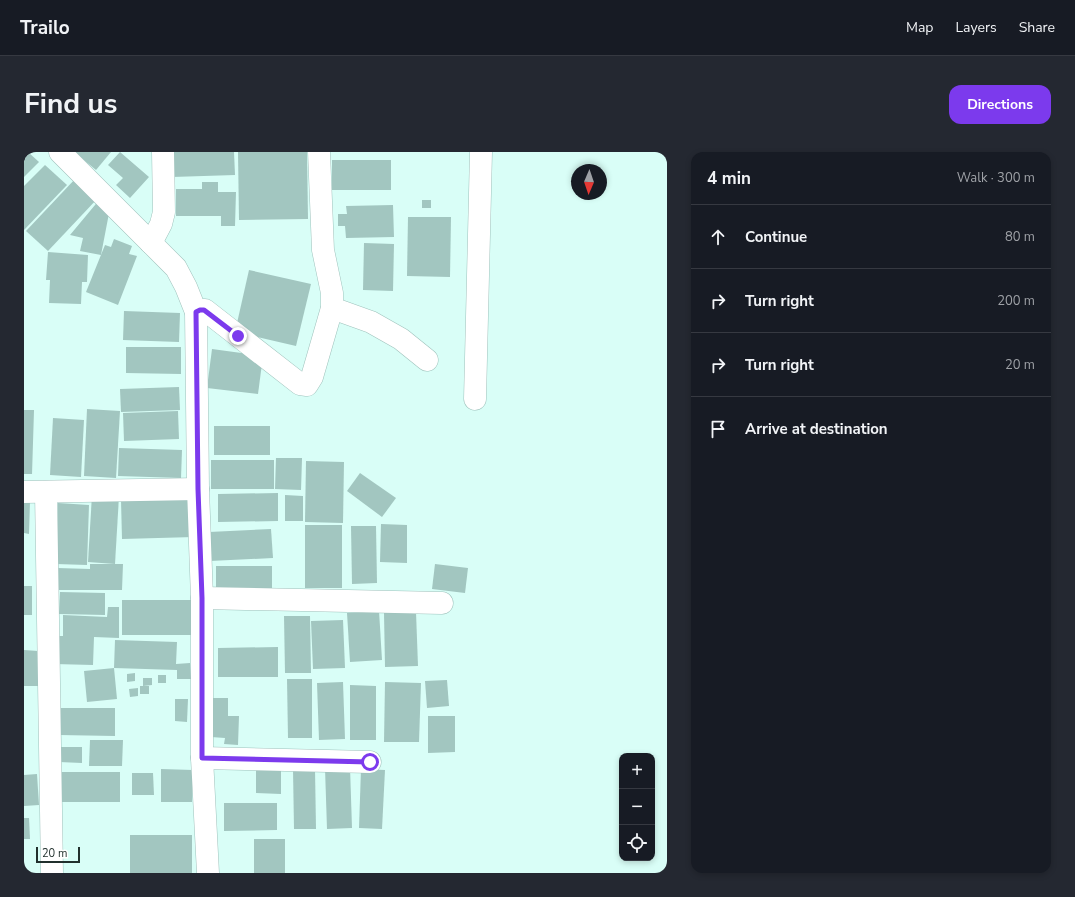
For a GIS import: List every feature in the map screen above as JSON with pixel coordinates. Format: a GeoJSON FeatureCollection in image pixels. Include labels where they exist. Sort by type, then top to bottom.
{"type":"FeatureCollection","features":[{"type":"Feature","properties":{"kind":"street"},"geometry":{"type":"LineString","coordinates":[[60,152],[176,268],[186,287],[196,312],[198,489],[202,598],[202,758],[208,873]]}},
{"type":"Feature","properties":{"kind":"street"},"geometry":{"type":"LineString","coordinates":[[152,243],[164,212],[163,152]]}},
{"type":"Feature","properties":{"kind":"street"},"geometry":{"type":"LineString","coordinates":[[196,312],[204,310],[300,384],[307,385],[312,377],[332,308],[332,294],[323,250],[319,152]]}},
{"type":"Feature","properties":{"kind":"street"},"geometry":{"type":"LineString","coordinates":[[475,399],[481,152]]}},
{"type":"Feature","properties":{"kind":"street"},"geometry":{"type":"LineString","coordinates":[[332,308],[371,322],[395,335],[427,360]]}},
{"type":"Feature","properties":{"kind":"street"},"geometry":{"type":"LineString","coordinates":[[24,492],[198,489]]}},
{"type":"Feature","properties":{"kind":"street"},"geometry":{"type":"LineString","coordinates":[[46,492],[52,873]]}},
{"type":"Feature","properties":{"kind":"street"},"geometry":{"type":"LineString","coordinates":[[202,598],[442,603]]}},
{"type":"Feature","properties":{"kind":"street"},"geometry":{"type":"LineString","coordinates":[[202,758],[370,762]]}},
{"type":"Feature","properties":{"kind":"building"},"geometry":{"type":"Polygon","coordinates":[[[24,152],[28,152],[39,162],[24,177],[24,152]]]}},
{"type":"Feature","properties":{"kind":"building"},"geometry":{"type":"Polygon","coordinates":[[[74,152],[111,152],[96,170],[74,152]]]}},
{"type":"Feature","properties":{"kind":"building"},"geometry":{"type":"Polygon","coordinates":[[[120,152],[149,177],[130,198],[116,185],[123,178],[108,165],[120,152]]]}},
{"type":"Feature","properties":{"kind":"building"},"geometry":{"type":"Polygon","coordinates":[[[171,152],[234,152],[235,175],[172,177],[171,152]]]}},
{"type":"Feature","properties":{"kind":"building"},"geometry":{"type":"Polygon","coordinates":[[[238,152],[307,152],[308,219],[239,220],[238,152]]]}},
{"type":"Feature","properties":{"kind":"building"},"geometry":{"type":"Polygon","coordinates":[[[332,160],[391,160],[391,190],[332,190],[332,160]]]}},
{"type":"Feature","properties":{"kind":"building"},"geometry":{"type":"Polygon","coordinates":[[[45,165],[67,185],[24,230],[24,186],[45,165]]]}},
{"type":"Feature","properties":{"kind":"building"},"geometry":{"type":"Polygon","coordinates":[[[76,178],[98,198],[48,251],[26,231],[76,178]]]}},
{"type":"Feature","properties":{"kind":"building"},"geometry":{"type":"Polygon","coordinates":[[[202,182],[218,182],[218,192],[236,192],[235,226],[221,226],[221,216],[176,216],[176,189],[202,189],[202,182]]]}},
{"type":"Feature","properties":{"kind":"building"},"geometry":{"type":"Polygon","coordinates":[[[100,199],[110,208],[101,255],[80,251],[83,238],[70,235],[100,199]]]}},
{"type":"Feature","properties":{"kind":"building"},"geometry":{"type":"Polygon","coordinates":[[[422,200],[431,200],[431,208],[422,208],[422,200]]]}},
{"type":"Feature","properties":{"kind":"building"},"geometry":{"type":"Polygon","coordinates":[[[393,205],[394,237],[346,238],[345,226],[338,226],[338,214],[347,214],[346,206],[393,205]]]}},
{"type":"Feature","properties":{"kind":"building"},"geometry":{"type":"Polygon","coordinates":[[[408,217],[451,217],[450,277],[407,276],[408,217]]]}},
{"type":"Feature","properties":{"kind":"building"},"geometry":{"type":"Polygon","coordinates":[[[114,239],[132,246],[129,254],[137,256],[118,305],[86,292],[105,245],[111,247],[114,239]]]}},
{"type":"Feature","properties":{"kind":"building"},"geometry":{"type":"Polygon","coordinates":[[[364,243],[394,244],[393,291],[363,290],[364,243]]]}},
{"type":"Feature","properties":{"kind":"building"},"geometry":{"type":"Polygon","coordinates":[[[48,252],[88,255],[87,282],[82,282],[81,304],[49,303],[50,280],[46,280],[48,252]]]}},
{"type":"Feature","properties":{"kind":"building"},"geometry":{"type":"Polygon","coordinates":[[[249,270],[311,284],[296,346],[235,332],[249,270]]]}},
{"type":"Feature","properties":{"kind":"building"},"geometry":{"type":"Polygon","coordinates":[[[124,311],[180,313],[179,342],[123,340],[124,311]]]}},
{"type":"Feature","properties":{"kind":"building"},"geometry":{"type":"Polygon","coordinates":[[[126,347],[181,347],[181,374],[126,373],[126,347]]]}},
{"type":"Feature","properties":{"kind":"building"},"geometry":{"type":"Polygon","coordinates":[[[212,349],[263,356],[258,394],[207,388],[212,349]]]}},
{"type":"Feature","properties":{"kind":"building"},"geometry":{"type":"Polygon","coordinates":[[[179,387],[180,410],[121,412],[120,389],[179,387]]]}},
{"type":"Feature","properties":{"kind":"building"},"geometry":{"type":"Polygon","coordinates":[[[87,409],[120,411],[116,478],[84,476],[87,409]]]}},
{"type":"Feature","properties":{"kind":"building"},"geometry":{"type":"Polygon","coordinates":[[[24,410],[34,410],[32,474],[24,474],[24,410]]]}},
{"type":"Feature","properties":{"kind":"building"},"geometry":{"type":"Polygon","coordinates":[[[178,411],[179,439],[124,441],[123,413],[178,411]]]}},
{"type":"Feature","properties":{"kind":"building"},"geometry":{"type":"Polygon","coordinates":[[[53,418],[84,420],[81,477],[50,475],[53,418]]]}},
{"type":"Feature","properties":{"kind":"building"},"geometry":{"type":"Polygon","coordinates":[[[214,426],[270,426],[270,455],[214,455],[214,426]]]}},
{"type":"Feature","properties":{"kind":"building"},"geometry":{"type":"Polygon","coordinates":[[[119,448],[182,450],[181,478],[118,476],[119,448]]]}},
{"type":"Feature","properties":{"kind":"building"},"geometry":{"type":"Polygon","coordinates":[[[276,458],[302,458],[301,490],[275,489],[276,458]]]}},
{"type":"Feature","properties":{"kind":"building"},"geometry":{"type":"Polygon","coordinates":[[[211,460],[274,460],[274,489],[211,489],[211,460]]]}},
{"type":"Feature","properties":{"kind":"building"},"geometry":{"type":"Polygon","coordinates":[[[306,461],[344,462],[343,523],[305,522],[306,461]]]}},
{"type":"Feature","properties":{"kind":"building"},"geometry":{"type":"Polygon","coordinates":[[[360,473],[396,498],[382,517],[347,491],[360,473]]]}},
{"type":"Feature","properties":{"kind":"building"},"geometry":{"type":"Polygon","coordinates":[[[278,493],[278,521],[218,522],[218,494],[278,493]]]}},
{"type":"Feature","properties":{"kind":"building"},"geometry":{"type":"Polygon","coordinates":[[[92,495],[119,496],[115,564],[88,562],[92,495]]]}},
{"type":"Feature","properties":{"kind":"building"},"geometry":{"type":"Polygon","coordinates":[[[285,495],[303,496],[303,521],[285,521],[285,495]]]}},
{"type":"Feature","properties":{"kind":"building"},"geometry":{"type":"Polygon","coordinates":[[[193,498],[194,537],[122,539],[121,500],[193,498]]]}},
{"type":"Feature","properties":{"kind":"building"},"geometry":{"type":"Polygon","coordinates":[[[24,501],[30,501],[29,534],[24,533],[24,501]]]}},
{"type":"Feature","properties":{"kind":"building"},"geometry":{"type":"Polygon","coordinates":[[[58,503],[89,505],[87,565],[56,564],[58,503]]]}},
{"type":"Feature","properties":{"kind":"building"},"geometry":{"type":"Polygon","coordinates":[[[381,524],[407,525],[407,563],[380,562],[381,524]]]}},
{"type":"Feature","properties":{"kind":"building"},"geometry":{"type":"Polygon","coordinates":[[[305,525],[342,525],[342,588],[305,588],[305,525]]]}},
{"type":"Feature","properties":{"kind":"building"},"geometry":{"type":"Polygon","coordinates":[[[351,526],[376,526],[377,583],[352,584],[351,526]]]}},
{"type":"Feature","properties":{"kind":"building"},"geometry":{"type":"Polygon","coordinates":[[[271,529],[273,558],[210,561],[209,532],[271,529]]]}},
{"type":"Feature","properties":{"kind":"building"},"geometry":{"type":"Polygon","coordinates":[[[90,564],[123,564],[122,590],[57,590],[57,568],[90,569],[90,564]]]}},
{"type":"Feature","properties":{"kind":"building"},"geometry":{"type":"Polygon","coordinates":[[[435,564],[468,568],[465,593],[432,589],[435,564]]]}},
{"type":"Feature","properties":{"kind":"building"},"geometry":{"type":"Polygon","coordinates":[[[216,566],[272,566],[272,590],[216,589],[216,566]]]}},
{"type":"Feature","properties":{"kind":"building"},"geometry":{"type":"Polygon","coordinates":[[[24,586],[32,586],[32,615],[24,615],[24,586]]]}},
{"type":"Feature","properties":{"kind":"building"},"geometry":{"type":"Polygon","coordinates":[[[60,592],[105,593],[105,615],[59,614],[60,592]]]}},
{"type":"Feature","properties":{"kind":"building"},"geometry":{"type":"Polygon","coordinates":[[[122,600],[194,600],[194,635],[122,635],[122,600]]]}},
{"type":"Feature","properties":{"kind":"building"},"geometry":{"type":"Polygon","coordinates":[[[108,607],[119,607],[119,638],[94,637],[93,665],[54,664],[55,636],[63,636],[63,615],[107,617],[108,607]]]}},
{"type":"Feature","properties":{"kind":"building"},"geometry":{"type":"Polygon","coordinates":[[[379,611],[382,660],[350,662],[347,613],[379,611]]]}},
{"type":"Feature","properties":{"kind":"building"},"geometry":{"type":"Polygon","coordinates":[[[416,612],[418,666],[385,667],[384,613],[416,612]]]}},
{"type":"Feature","properties":{"kind":"building"},"geometry":{"type":"Polygon","coordinates":[[[284,616],[310,616],[311,673],[285,673],[284,616]]]}},
{"type":"Feature","properties":{"kind":"building"},"geometry":{"type":"Polygon","coordinates":[[[343,620],[345,668],[313,669],[311,621],[343,620]]]}},
{"type":"Feature","properties":{"kind":"building"},"geometry":{"type":"Polygon","coordinates":[[[115,640],[177,642],[176,664],[190,663],[191,679],[177,679],[177,670],[114,668],[115,640]]]}},
{"type":"Feature","properties":{"kind":"building"},"geometry":{"type":"Polygon","coordinates":[[[278,647],[278,677],[218,677],[218,648],[278,647]]]}},
{"type":"Feature","properties":{"kind":"building"},"geometry":{"type":"Polygon","coordinates":[[[24,650],[38,651],[38,686],[24,686],[24,650]]]}},
{"type":"Feature","properties":{"kind":"building"},"geometry":{"type":"Polygon","coordinates":[[[114,668],[117,699],[87,702],[84,671],[114,668]]]}},
{"type":"Feature","properties":{"kind":"building"},"geometry":{"type":"Polygon","coordinates":[[[135,673],[135,681],[127,682],[127,674],[135,673]]]}},
{"type":"Feature","properties":{"kind":"building"},"geometry":{"type":"Polygon","coordinates":[[[158,675],[166,675],[166,683],[158,683],[158,675]]]}},
{"type":"Feature","properties":{"kind":"building"},"geometry":{"type":"Polygon","coordinates":[[[143,678],[152,678],[152,685],[143,686],[143,678]]]}},
{"type":"Feature","properties":{"kind":"building"},"geometry":{"type":"Polygon","coordinates":[[[287,679],[312,679],[312,738],[288,738],[287,679]]]}},
{"type":"Feature","properties":{"kind":"building"},"geometry":{"type":"Polygon","coordinates":[[[447,680],[449,706],[427,708],[425,681],[447,680]]]}},
{"type":"Feature","properties":{"kind":"building"},"geometry":{"type":"Polygon","coordinates":[[[343,682],[345,739],[319,740],[317,683],[343,682]]]}},
{"type":"Feature","properties":{"kind":"building"},"geometry":{"type":"Polygon","coordinates":[[[385,682],[421,683],[419,742],[384,742],[385,682]]]}},
{"type":"Feature","properties":{"kind":"building"},"geometry":{"type":"Polygon","coordinates":[[[350,685],[376,686],[376,740],[350,740],[350,685]]]}},
{"type":"Feature","properties":{"kind":"building"},"geometry":{"type":"Polygon","coordinates":[[[140,686],[149,686],[149,694],[140,694],[140,686]]]}},
{"type":"Feature","properties":{"kind":"building"},"geometry":{"type":"Polygon","coordinates":[[[138,688],[138,696],[130,697],[129,689],[138,688]]]}},
{"type":"Feature","properties":{"kind":"building"},"geometry":{"type":"Polygon","coordinates":[[[211,698],[228,698],[228,716],[239,716],[238,745],[224,744],[225,738],[211,737],[211,698]]]}},
{"type":"Feature","properties":{"kind":"building"},"geometry":{"type":"Polygon","coordinates":[[[175,699],[188,699],[187,722],[175,721],[175,699]]]}},
{"type":"Feature","properties":{"kind":"building"},"geometry":{"type":"Polygon","coordinates":[[[59,708],[115,708],[115,736],[59,735],[59,708]]]}},
{"type":"Feature","properties":{"kind":"building"},"geometry":{"type":"Polygon","coordinates":[[[428,716],[455,716],[455,752],[428,753],[428,716]]]}},
{"type":"Feature","properties":{"kind":"building"},"geometry":{"type":"Polygon","coordinates":[[[90,740],[123,740],[122,766],[89,766],[90,740]]]}},
{"type":"Feature","properties":{"kind":"building"},"geometry":{"type":"Polygon","coordinates":[[[59,747],[82,747],[82,763],[59,762],[59,747]]]}},
{"type":"Feature","properties":{"kind":"building"},"geometry":{"type":"Polygon","coordinates":[[[256,766],[281,767],[281,794],[256,793],[256,766]]]}},
{"type":"Feature","properties":{"kind":"building"},"geometry":{"type":"Polygon","coordinates":[[[350,767],[352,828],[327,829],[325,768],[350,767]]]}},
{"type":"Feature","properties":{"kind":"building"},"geometry":{"type":"Polygon","coordinates":[[[161,769],[193,770],[192,802],[161,802],[161,769]]]}},
{"type":"Feature","properties":{"kind":"building"},"geometry":{"type":"Polygon","coordinates":[[[293,769],[315,769],[316,829],[294,829],[293,769]]]}},
{"type":"Feature","properties":{"kind":"building"},"geometry":{"type":"Polygon","coordinates":[[[361,769],[385,770],[382,829],[359,828],[361,769]]]}},
{"type":"Feature","properties":{"kind":"building"},"geometry":{"type":"Polygon","coordinates":[[[60,772],[120,772],[120,802],[60,802],[60,772]]]}},
{"type":"Feature","properties":{"kind":"building"},"geometry":{"type":"Polygon","coordinates":[[[132,773],[153,773],[154,795],[132,795],[132,773]]]}},
{"type":"Feature","properties":{"kind":"building"},"geometry":{"type":"Polygon","coordinates":[[[37,774],[39,805],[24,806],[24,775],[37,774]]]}},
{"type":"Feature","properties":{"kind":"building"},"geometry":{"type":"Polygon","coordinates":[[[224,803],[277,803],[277,830],[224,831],[224,803]]]}},
{"type":"Feature","properties":{"kind":"building"},"geometry":{"type":"Polygon","coordinates":[[[24,818],[29,818],[30,839],[24,839],[24,818]]]}},
{"type":"Feature","properties":{"kind":"building"},"geometry":{"type":"Polygon","coordinates":[[[130,835],[192,835],[192,873],[130,873],[130,835]]]}},
{"type":"Feature","properties":{"kind":"building"},"geometry":{"type":"Polygon","coordinates":[[[254,839],[285,839],[285,873],[254,873],[254,839]]]}},
{"type":"Feature","properties":{"kind":"route"},"geometry":{"type":"LineString","coordinates":[[238,336],[204,310],[196,312],[196,398],[202,598],[202,758],[370,762]]}}]}
